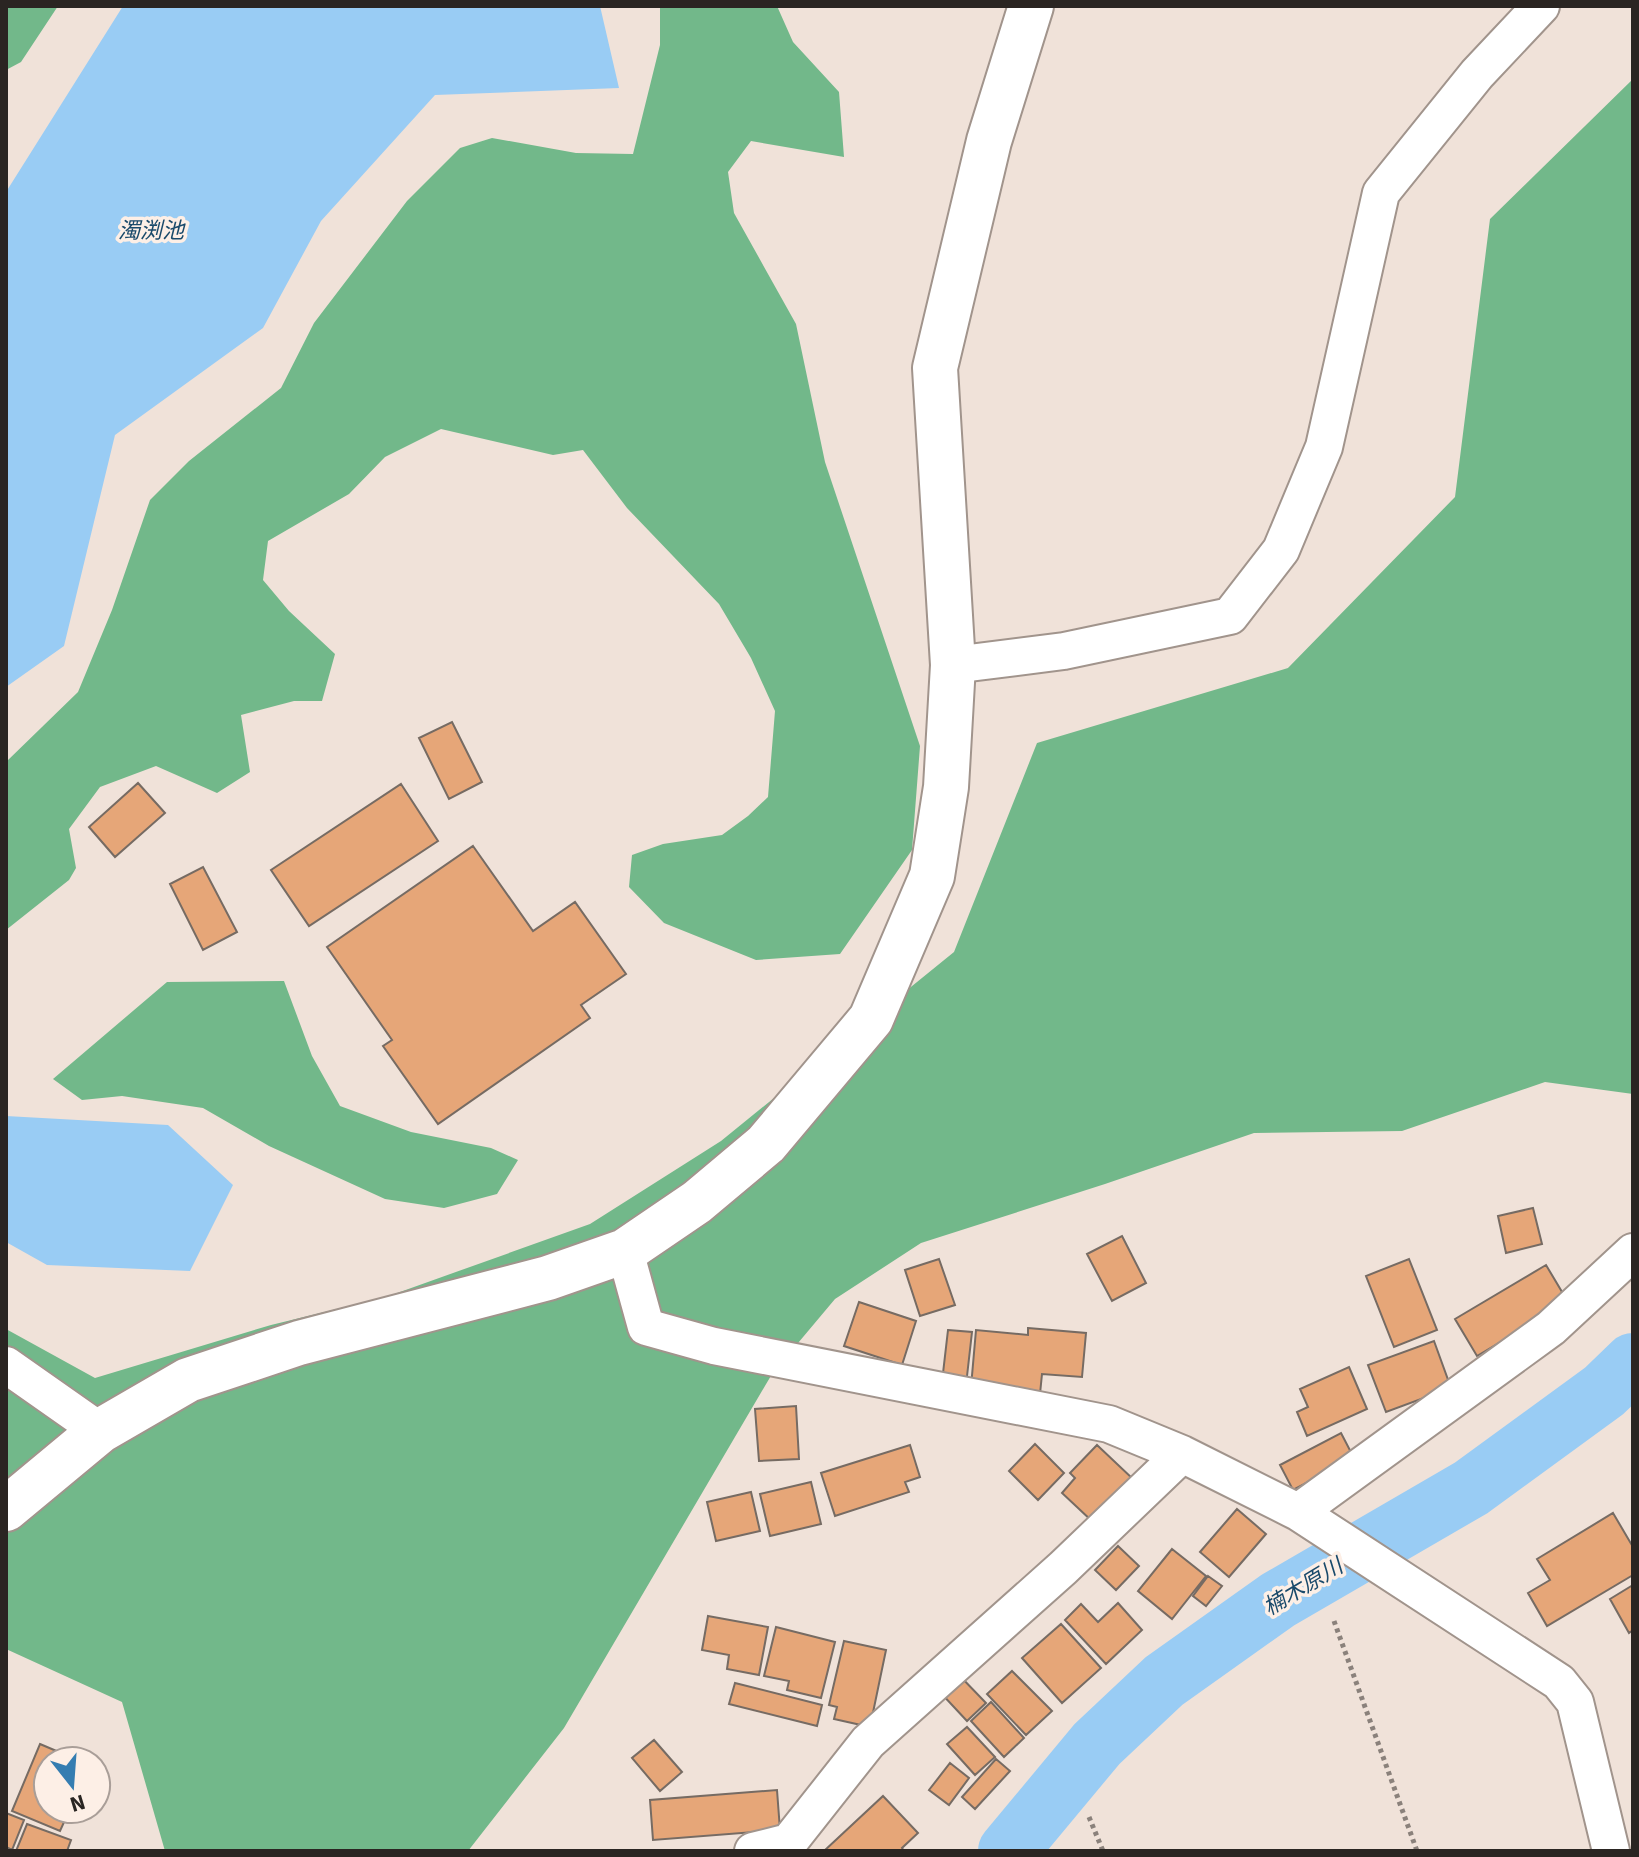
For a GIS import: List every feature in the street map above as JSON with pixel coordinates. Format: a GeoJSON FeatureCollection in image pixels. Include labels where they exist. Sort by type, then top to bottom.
{"type":"FeatureCollection","features":[{"type":"Feature","properties":{"kind":"street"},"geometry":{"type":"LineString","coordinates":[[6,1509],[100,1431],[188,1380],[299,1343],[548,1278],[625,1251],[697,1202],[766,1144],[871,1019],[932,876],[946,787],[953,665],[935,368],[989,141],[1031,6]]}},
{"type":"Feature","properties":{"kind":"street"},"geometry":{"type":"LineString","coordinates":[[953,665],[1064,651],[1230,616],[1281,550],[1324,447],[1381,193],[1477,74],[1541,6]]}},
{"type":"Feature","properties":{"kind":"street"},"geometry":{"type":"LineString","coordinates":[[625,1251],[646,1327],[714,1346],[1109,1424],[1182,1454],[1309,1519],[1559,1682],[1575,1702],[1611,1851]]}},
{"type":"Feature","properties":{"kind":"street"},"geometry":{"type":"LineString","coordinates":[[1309,1519],[1551,1328],[1633,1252]]}},
{"type":"Feature","properties":{"kind":"street"},"geometry":{"type":"LineString","coordinates":[[6,1365],[100,1431]]}},
{"type":"Feature","properties":{"kind":"street"},"geometry":{"type":"LineString","coordinates":[[753,1851],[789,1842],[868,1742],[1063,1568],[1182,1454]]}},
{"type":"Feature","properties":{"kind":"path"},"geometry":{"type":"LineString","coordinates":[[1334,1621],[1417,1851]]}},
{"type":"Feature","properties":{"kind":"path"},"geometry":{"type":"LineString","coordinates":[[1089,1817],[1103,1851]]}},
{"type":"Feature","properties":{"kind":"green space"},"geometry":{"type":"Polygon","coordinates":[[[6,6],[58,6],[21,62],[6,70],[6,6]]]}},
{"type":"Feature","properties":{"kind":"green space"},"geometry":{"type":"Polygon","coordinates":[[[660,6],[777,6],[793,42],[839,92],[844,157],[751,141],[728,172],[734,213],[796,324],[825,462],[920,746],[912,850],[840,954],[756,960],[664,923],[629,887],[632,855],[663,844],[722,835],[768,797],[775,711],[751,658],[719,604],[627,508],[583,450],[553,455],[441,429],[385,457],[349,494],[268,541],[263,580],[289,611],[335,654],[322,701],[294,701],[241,715],[250,772],[217,793],[156,766],[100,787],[69,829],[76,868],[69,880],[6,930],[6,762],[78,692],[112,610],[150,500],[189,461],[281,388],[314,323],[407,201],[460,148],[492,138],[576,153],[633,154],[660,45],[660,6]]]}},
{"type":"Feature","properties":{"kind":"green space"},"geometry":{"type":"Polygon","coordinates":[[[1633,79],[1633,1094],[1545,1082],[1402,1131],[1254,1133],[921,1243],[835,1299],[772,1374],[564,1728],[468,1851],[165,1851],[122,1702],[6,1649],[6,1329],[95,1378],[271,1325],[386,1297],[590,1224],[721,1141],[954,952],[1037,743],[1288,668],[1455,497],[1490,219],[1633,79]]]}},
{"type":"Feature","properties":{"kind":"green space"},"geometry":{"type":"Polygon","coordinates":[[[284,981],[312,1056],[340,1106],[411,1132],[491,1148],[518,1160],[497,1194],[444,1208],[385,1199],[269,1146],[203,1108],[122,1096],[82,1100],[53,1079],[167,982],[284,981]]]}},
{"type":"Feature","properties":{"kind":"water","name":"濁渕池"},"geometry":{"type":"Polygon","coordinates":[[[123,6],[600,6],[619,88],[435,95],[321,221],[263,328],[115,435],[64,646],[6,687],[6,192],[123,6]]]}},
{"type":"Feature","properties":{"kind":"water"},"geometry":{"type":"Polygon","coordinates":[[[6,1116],[168,1125],[233,1185],[190,1271],[47,1265],[6,1242],[6,1116]]]}},
{"type":"Feature","properties":{"kind":"building"},"geometry":{"type":"Polygon","coordinates":[[[452,722],[482,782],[449,799],[419,738],[452,722]]]}},
{"type":"Feature","properties":{"kind":"building"},"geometry":{"type":"Polygon","coordinates":[[[138,783],[165,813],[115,857],[89,827],[138,783]]]}},
{"type":"Feature","properties":{"kind":"building"},"geometry":{"type":"Polygon","coordinates":[[[401,784],[438,841],[309,926],[271,870],[401,784]]]}},
{"type":"Feature","properties":{"kind":"building"},"geometry":{"type":"Polygon","coordinates":[[[473,846],[533,931],[575,902],[626,974],[581,1005],[590,1018],[438,1124],[383,1046],[392,1040],[327,947],[473,846]]]}},
{"type":"Feature","properties":{"kind":"building"},"geometry":{"type":"Polygon","coordinates":[[[203,867],[237,932],[203,950],[170,884],[203,867]]]}},
{"type":"Feature","properties":{"kind":"building"},"geometry":{"type":"Polygon","coordinates":[[[1533,1208],[1542,1244],[1506,1253],[1498,1216],[1533,1208]]]}},
{"type":"Feature","properties":{"kind":"building"},"geometry":{"type":"Polygon","coordinates":[[[1122,1236],[1146,1283],[1112,1301],[1087,1254],[1122,1236]]]}},
{"type":"Feature","properties":{"kind":"building"},"geometry":{"type":"Polygon","coordinates":[[[939,1259],[955,1305],[920,1316],[905,1270],[939,1259]]]}},
{"type":"Feature","properties":{"kind":"building"},"geometry":{"type":"Polygon","coordinates":[[[1409,1259],[1437,1330],[1394,1347],[1366,1276],[1409,1259]]]}},
{"type":"Feature","properties":{"kind":"building"},"geometry":{"type":"Polygon","coordinates":[[[1546,1265],[1568,1302],[1477,1356],[1455,1319],[1546,1265]]]}},
{"type":"Feature","properties":{"kind":"building"},"geometry":{"type":"Polygon","coordinates":[[[859,1302],[916,1321],[902,1365],[844,1346],[859,1302]]]}},
{"type":"Feature","properties":{"kind":"building"},"geometry":{"type":"Polygon","coordinates":[[[1028,1328],[1086,1333],[1082,1377],[1042,1374],[1040,1394],[971,1387],[976,1330],[1028,1335],[1028,1328]]]}},
{"type":"Feature","properties":{"kind":"building"},"geometry":{"type":"Polygon","coordinates":[[[948,1330],[972,1332],[966,1385],[942,1382],[948,1330]]]}},
{"type":"Feature","properties":{"kind":"building"},"geometry":{"type":"Polygon","coordinates":[[[1434,1341],[1451,1388],[1386,1412],[1368,1365],[1434,1341]]]}},
{"type":"Feature","properties":{"kind":"building"},"geometry":{"type":"Polygon","coordinates":[[[1349,1367],[1367,1409],[1307,1436],[1297,1412],[1308,1407],[1300,1389],[1349,1367]]]}},
{"type":"Feature","properties":{"kind":"building"},"geometry":{"type":"Polygon","coordinates":[[[796,1406],[799,1459],[759,1461],[755,1409],[796,1406]]]}},
{"type":"Feature","properties":{"kind":"building"},"geometry":{"type":"Polygon","coordinates":[[[1341,1433],[1354,1458],[1293,1490],[1280,1465],[1341,1433]]]}},
{"type":"Feature","properties":{"kind":"building"},"geometry":{"type":"Polygon","coordinates":[[[1035,1444],[1064,1473],[1038,1500],[1009,1471],[1035,1444]]]}},
{"type":"Feature","properties":{"kind":"building"},"geometry":{"type":"Polygon","coordinates":[[[910,1445],[920,1477],[905,1482],[909,1492],[835,1516],[821,1473],[910,1445]]]}},
{"type":"Feature","properties":{"kind":"building"},"geometry":{"type":"Polygon","coordinates":[[[1097,1445],[1133,1479],[1093,1522],[1062,1493],[1075,1478],[1070,1473],[1097,1445]]]}},
{"type":"Feature","properties":{"kind":"building"},"geometry":{"type":"Polygon","coordinates":[[[811,1482],[821,1524],[770,1536],[760,1494],[811,1482]]]}},
{"type":"Feature","properties":{"kind":"building"},"geometry":{"type":"Polygon","coordinates":[[[751,1492],[760,1531],[716,1541],[707,1502],[751,1492]]]}},
{"type":"Feature","properties":{"kind":"building"},"geometry":{"type":"Polygon","coordinates":[[[1237,1509],[1266,1534],[1229,1577],[1200,1552],[1237,1509]]]}},
{"type":"Feature","properties":{"kind":"building"},"geometry":{"type":"Polygon","coordinates":[[[1613,1513],[1633,1547],[1633,1575],[1547,1626],[1528,1593],[1550,1580],[1537,1559],[1613,1513]]]}},
{"type":"Feature","properties":{"kind":"building"},"geometry":{"type":"Polygon","coordinates":[[[1118,1546],[1139,1566],[1116,1590],[1095,1570],[1118,1546]]]}},
{"type":"Feature","properties":{"kind":"building"},"geometry":{"type":"Polygon","coordinates":[[[1172,1549],[1206,1576],[1172,1619],[1138,1591],[1172,1549]]]}},
{"type":"Feature","properties":{"kind":"building"},"geometry":{"type":"Polygon","coordinates":[[[1208,1576],[1222,1586],[1206,1606],[1193,1596],[1208,1576]]]}},
{"type":"Feature","properties":{"kind":"building"},"geometry":{"type":"Polygon","coordinates":[[[1633,1585],[1633,1630],[1629,1633],[1610,1599],[1633,1585]]]}},
{"type":"Feature","properties":{"kind":"building"},"geometry":{"type":"Polygon","coordinates":[[[1118,1603],[1142,1630],[1106,1664],[1065,1620],[1081,1604],[1098,1622],[1118,1603]]]}},
{"type":"Feature","properties":{"kind":"building"},"geometry":{"type":"Polygon","coordinates":[[[708,1616],[768,1627],[759,1675],[727,1669],[729,1655],[702,1650],[708,1616]]]}},
{"type":"Feature","properties":{"kind":"building"},"geometry":{"type":"Polygon","coordinates":[[[1061,1624],[1101,1668],[1062,1703],[1022,1658],[1061,1624]]]}},
{"type":"Feature","properties":{"kind":"building"},"geometry":{"type":"Polygon","coordinates":[[[776,1627],[835,1642],[821,1698],[787,1690],[789,1681],[764,1676],[776,1627]]]}},
{"type":"Feature","properties":{"kind":"building"},"geometry":{"type":"Polygon","coordinates":[[[844,1641],[886,1650],[870,1727],[834,1719],[837,1707],[829,1705],[844,1641]]]}},
{"type":"Feature","properties":{"kind":"building"},"geometry":{"type":"Polygon","coordinates":[[[1012,1671],[1052,1711],[1026,1735],[987,1694],[1012,1671]]]}},
{"type":"Feature","properties":{"kind":"building"},"geometry":{"type":"Polygon","coordinates":[[[957,1673],[986,1703],[967,1721],[939,1691],[957,1673]]]}},
{"type":"Feature","properties":{"kind":"building"},"geometry":{"type":"Polygon","coordinates":[[[735,1683],[822,1705],[817,1726],[729,1704],[735,1683]]]}},
{"type":"Feature","properties":{"kind":"building"},"geometry":{"type":"Polygon","coordinates":[[[991,1702],[1024,1738],[1004,1757],[971,1721],[991,1702]]]}},
{"type":"Feature","properties":{"kind":"building"},"geometry":{"type":"Polygon","coordinates":[[[967,1727],[995,1757],[975,1775],[947,1744],[967,1727]]]}},
{"type":"Feature","properties":{"kind":"building"},"geometry":{"type":"Polygon","coordinates":[[[654,1740],[682,1772],[660,1791],[632,1758],[654,1740]]]}},
{"type":"Feature","properties":{"kind":"building"},"geometry":{"type":"Polygon","coordinates":[[[996,1759],[1010,1771],[975,1809],[962,1797],[996,1759]]]}},
{"type":"Feature","properties":{"kind":"building"},"geometry":{"type":"Polygon","coordinates":[[[32,1763],[32,1819],[12,1811],[32,1763]]]}},
{"type":"Feature","properties":{"kind":"building"},"geometry":{"type":"Polygon","coordinates":[[[950,1763],[969,1778],[949,1805],[929,1790],[950,1763]]]}},
{"type":"Feature","properties":{"kind":"building"},"geometry":{"type":"Polygon","coordinates":[[[777,1790],[780,1830],[653,1840],[650,1800],[777,1790]]]}},
{"type":"Feature","properties":{"kind":"building"},"geometry":{"type":"Polygon","coordinates":[[[883,1796],[918,1833],[902,1848],[904,1851],[824,1851],[883,1796]]]}},
{"type":"Feature","properties":{"kind":"building"},"geometry":{"type":"Polygon","coordinates":[[[6,1813],[24,1820],[12,1850],[6,1847],[6,1813]]]}},
{"type":"Feature","properties":{"kind":"building"},"geometry":{"type":"Polygon","coordinates":[[[27,1824],[71,1840],[67,1851],[16,1851],[27,1824]]]}},
{"type":"Feature","properties":{"kind":"building"},"geometry":{"type":"Polygon","coordinates":[[[46,1825],[63,1825],[60,1831],[46,1825]]]}},
{"type":"Feature","properties":{"kind":"waterway","name":"楠木原川"},"geometry":{"type":"LineString","coordinates":[[1008,1851],[1097,1744],[1164,1681],[1278,1600],[1471,1488],[1604,1391],[1633,1363]]}}]}
